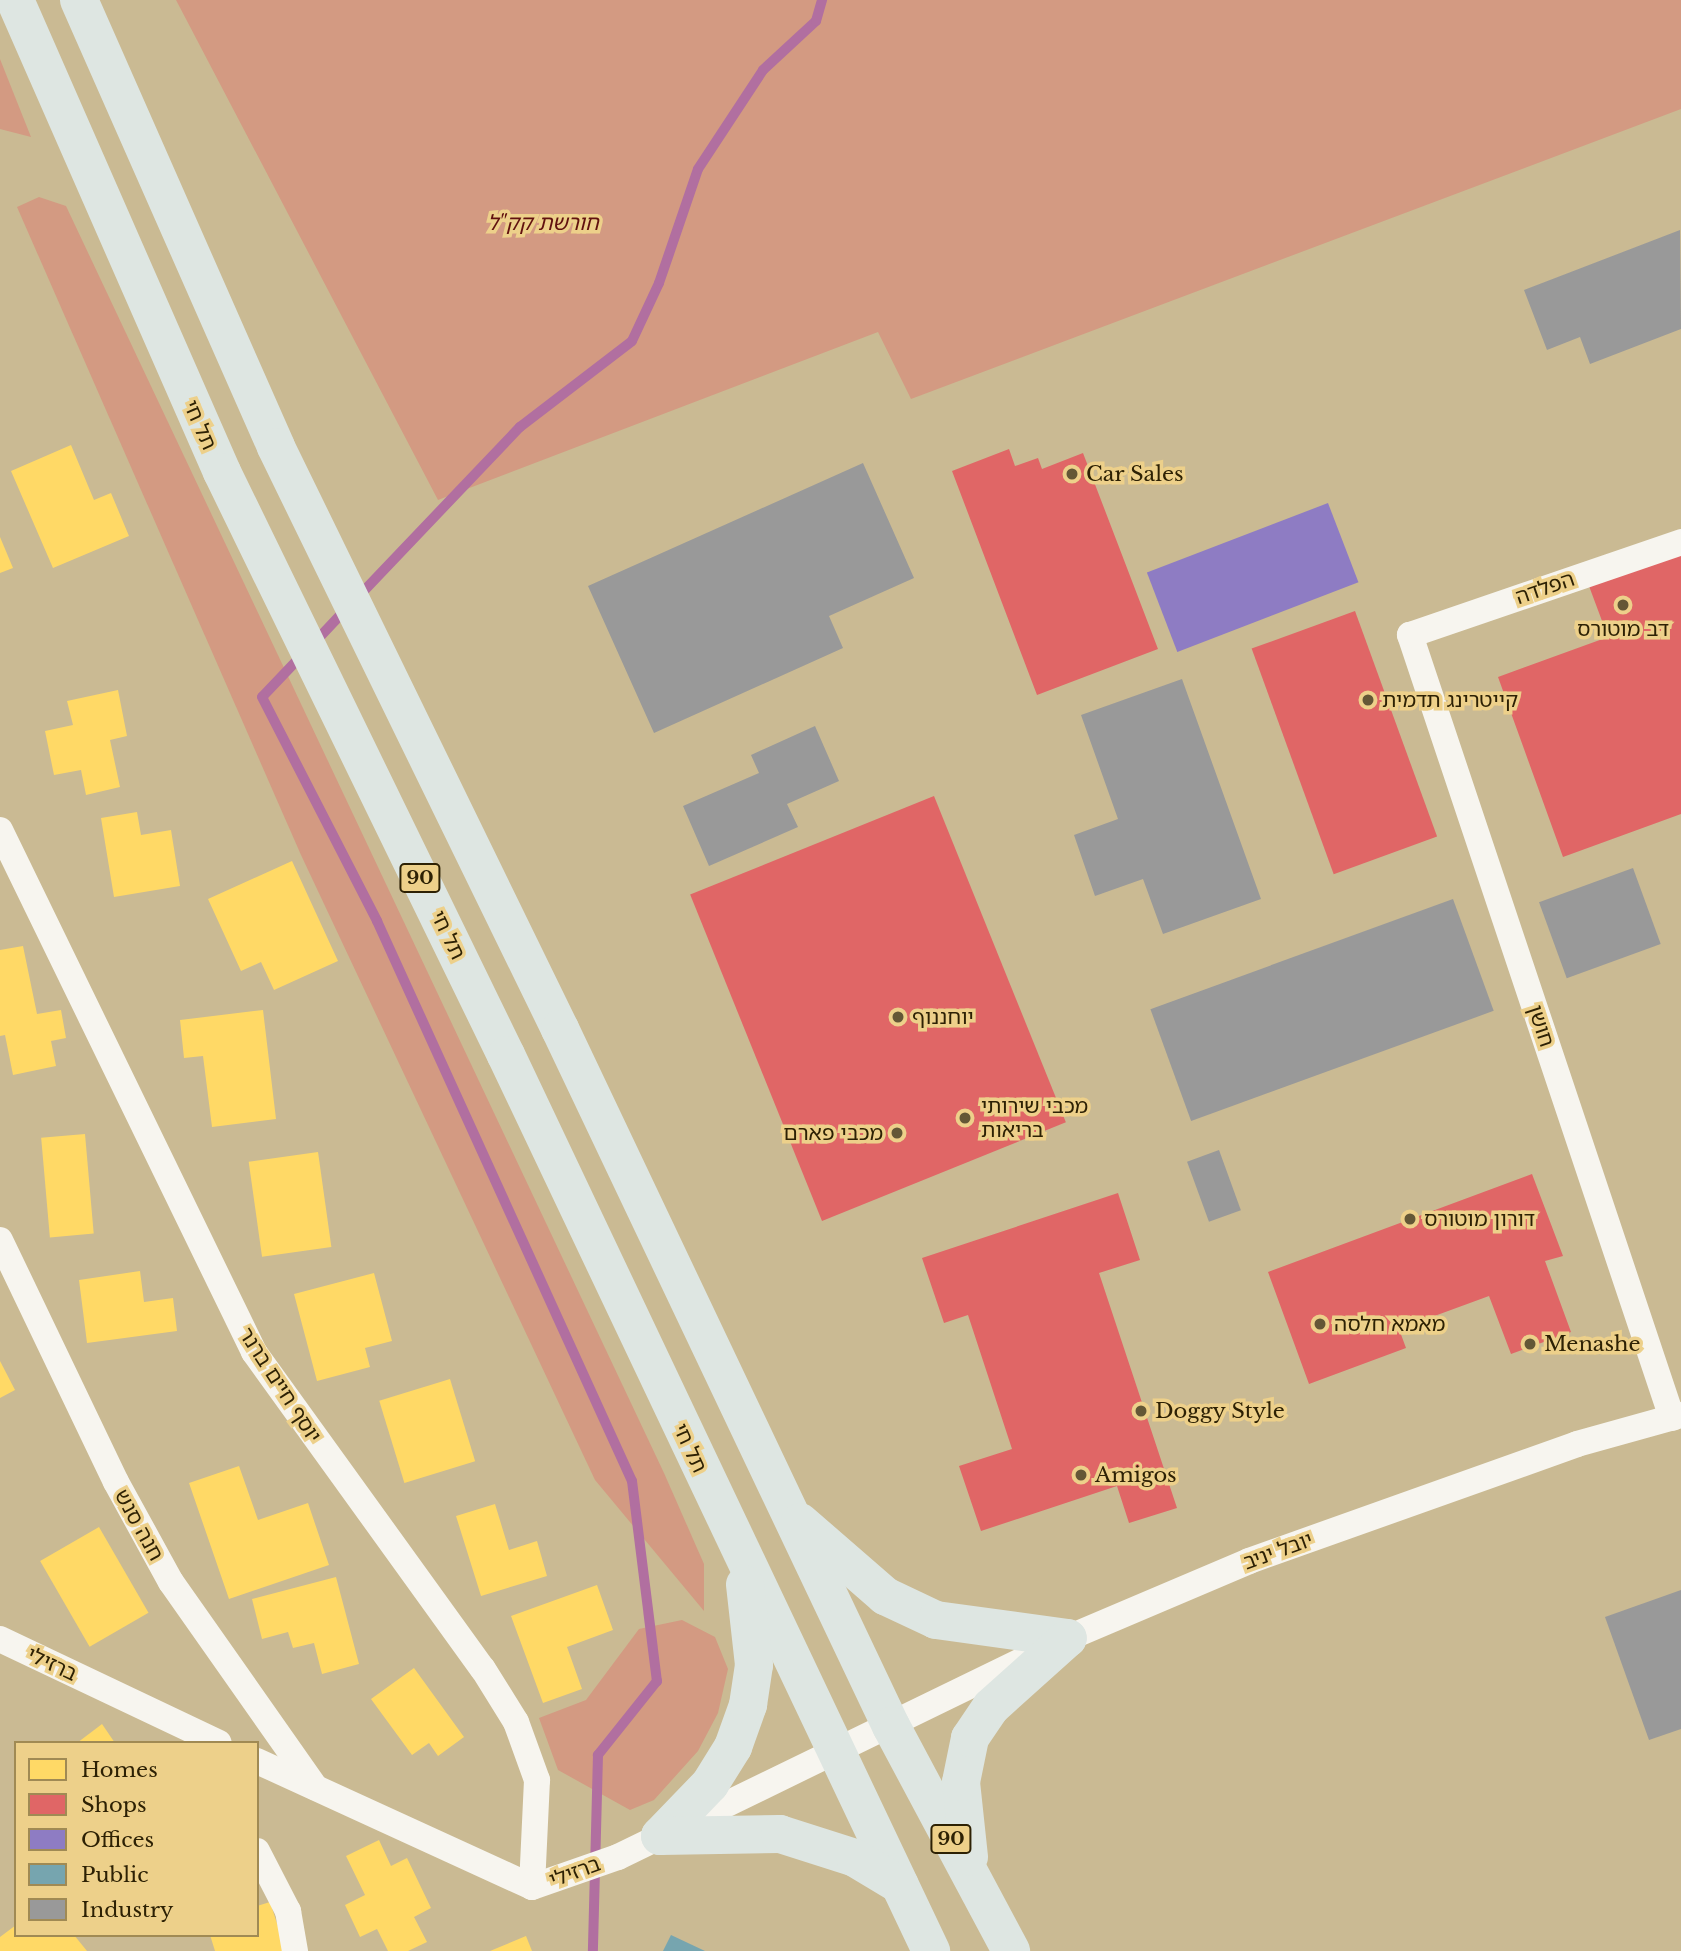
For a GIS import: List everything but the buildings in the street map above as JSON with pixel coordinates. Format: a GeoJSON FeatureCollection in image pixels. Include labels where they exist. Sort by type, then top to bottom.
{"type":"FeatureCollection","features":[{"type":"Feature","properties":{"kind":"highway","name":"תל חי"},"geometry":{"type":"LineString","coordinates":[[15,0],[222,472],[500,1042],[741,1555],[838,1751]]}},
{"type":"Feature","properties":{"kind":"highway","name":"90"},"geometry":{"type":"LineString","coordinates":[[79,0],[276,447],[560,1029],[783,1506],[891,1726],[1011,1951]]}},
{"type":"Feature","properties":{"kind":"highway"},"geometry":{"type":"LineString","coordinates":[[783,1506],[849,1568],[895,1601],[936,1620],[1068,1638]]}},
{"type":"Feature","properties":{"kind":"highway"},"geometry":{"type":"LineString","coordinates":[[660,1836],[710,1784],[733,1747],[748,1705],[754,1665],[741,1555]]}},
{"type":"Feature","properties":{"kind":"highway"},"geometry":{"type":"LineString","coordinates":[[971,1876],[961,1782],[970,1738],[991,1707],[1068,1638]]}},
{"type":"Feature","properties":{"kind":"highway","name":"90"},"geometry":{"type":"LineString","coordinates":[[838,1751],[931,1951]]}},
{"type":"Feature","properties":{"kind":"highway"},"geometry":{"type":"LineString","coordinates":[[660,1836],[780,1834],[855,1858],[900,1885]]}},
{"type":"Feature","properties":{"kind":"street","name":"הפלדה"},"geometry":{"type":"LineString","coordinates":[[1410,635],[1681,542]]}},
{"type":"Feature","properties":{"kind":"street","name":"חושן"},"geometry":{"type":"LineString","coordinates":[[1410,635],[1677,1417]]}},
{"type":"Feature","properties":{"kind":"street","name":"יוסף חיים ברנר"},"geometry":{"type":"LineString","coordinates":[[0,830],[254,1352],[483,1669],[516,1722],[537,1780],[532,1888]]}},
{"type":"Feature","properties":{"kind":"street","name":"חנה סנש"},"geometry":{"type":"LineString","coordinates":[[0,1240],[116,1482],[171,1582],[316,1788]]}},
{"type":"Feature","properties":{"kind":"street","name":"יובל יניב"},"geometry":{"type":"LineString","coordinates":[[891,1726],[1068,1638],[1249,1561],[1577,1444],[1677,1417]]}},
{"type":"Feature","properties":{"kind":"street","name":"ברזילי"},"geometry":{"type":"LineString","coordinates":[[0,1639],[215,1741]]}},
{"type":"Feature","properties":{"kind":"street","name":"ברזילי"},"geometry":{"type":"LineString","coordinates":[[259,1762],[532,1888],[660,1836],[891,1726]]}},
{"type":"Feature","properties":{"kind":"street"},"geometry":{"type":"LineString","coordinates":[[259,1855],[288,1911],[295,1951]]}},
{"type":"Feature","properties":{"kind":"green space","name":"חורשת קק\"ל"},"geometry":{"type":"Polygon","coordinates":[[[176,0],[1681,0],[1681,109],[911,399],[878,332],[438,500],[176,0]]]}},
{"type":"Feature","properties":{"kind":"green space"},"geometry":{"type":"Polygon","coordinates":[[[0,59],[31,137],[0,129],[0,59]]]}},
{"type":"Feature","properties":{"kind":"green space"},"geometry":{"type":"Polygon","coordinates":[[[39,197],[66,206],[664,1473],[704,1564],[704,1611],[595,1480],[301,855],[17,207],[39,197]]]}},
{"type":"Feature","properties":{"kind":"green space"},"geometry":{"type":"Polygon","coordinates":[[[682,1620],[715,1637],[728,1669],[718,1713],[698,1751],[654,1800],[630,1810],[558,1770],[539,1718],[586,1700],[639,1629],[682,1620]]]}},
{"type":"Feature","properties":{"kind":"waterway"},"geometry":{"type":"LineString","coordinates":[[358,597],[520,427],[632,341],[659,283],[698,169],[763,70],[816,21],[822,0]]}},
{"type":"Feature","properties":{"kind":"waterway"},"geometry":{"type":"LineString","coordinates":[[314,643],[346,609]]}},
{"type":"Feature","properties":{"kind":"waterway"},"geometry":{"type":"LineString","coordinates":[[303,654],[262,697],[377,921],[632,1481],[657,1681],[598,1755],[593,1951]]}},
{"type":"Feature","properties":{"kind":"place","name":"Car Sales"},"geometry":{"type":"Point","coordinates":[1072,474]}},
{"type":"Feature","properties":{"kind":"place","name":"דב מוטורס"},"geometry":{"type":"Point","coordinates":[1623,605]}},
{"type":"Feature","properties":{"kind":"place","name":"קייטרינג תדמית"},"geometry":{"type":"Point","coordinates":[1368,700]}},
{"type":"Feature","properties":{"kind":"place","name":"יוחננוף"},"geometry":{"type":"Point","coordinates":[898,1017]}},
{"type":"Feature","properties":{"kind":"place","name":"מכבי שירותי בריאות"},"geometry":{"type":"Point","coordinates":[965,1118]}},
{"type":"Feature","properties":{"kind":"place","name":"מכבי פארם"},"geometry":{"type":"Point","coordinates":[897,1133]}},
{"type":"Feature","properties":{"kind":"place","name":"דורון מוטורס"},"geometry":{"type":"Point","coordinates":[1410,1219]}},
{"type":"Feature","properties":{"kind":"place","name":"מאמא חלסה"},"geometry":{"type":"Point","coordinates":[1320,1324]}},
{"type":"Feature","properties":{"kind":"place","name":"Menashe"},"geometry":{"type":"Point","coordinates":[1530,1344]}},
{"type":"Feature","properties":{"kind":"place","name":"Doggy Style"},"geometry":{"type":"Point","coordinates":[1141,1411]}},
{"type":"Feature","properties":{"kind":"place","name":"Amigos"},"geometry":{"type":"Point","coordinates":[1081,1475]}}]}
